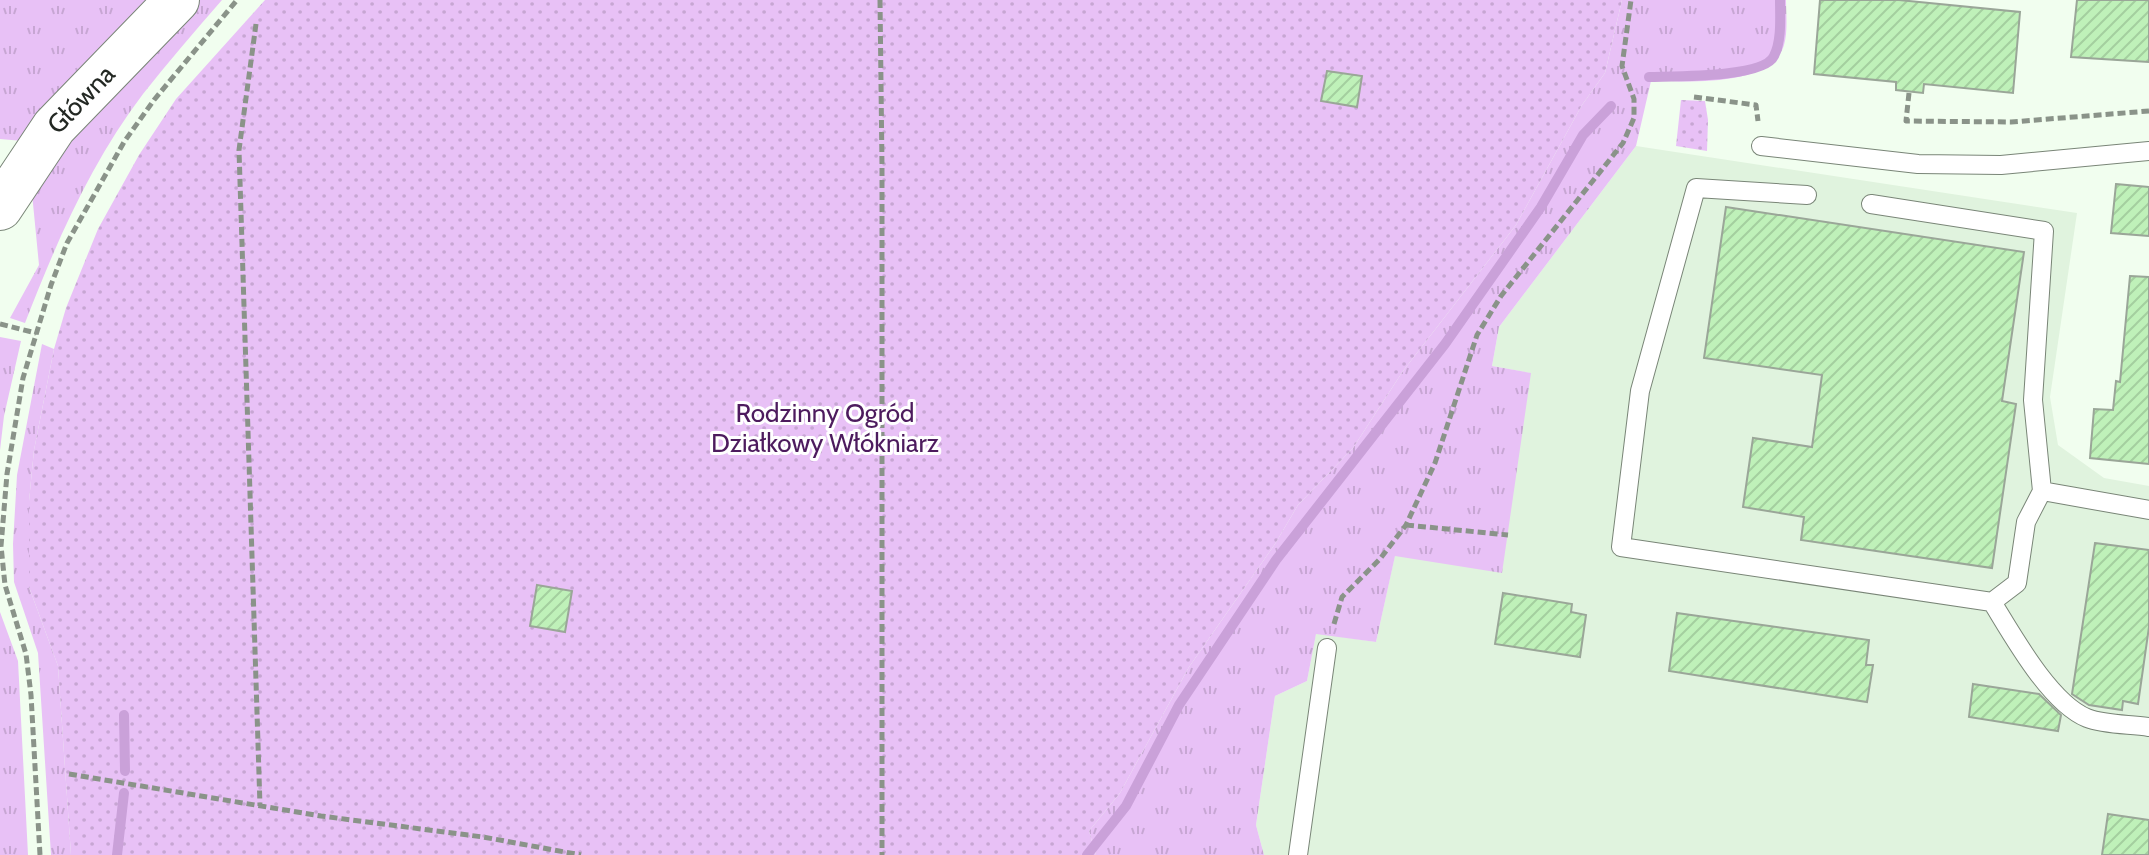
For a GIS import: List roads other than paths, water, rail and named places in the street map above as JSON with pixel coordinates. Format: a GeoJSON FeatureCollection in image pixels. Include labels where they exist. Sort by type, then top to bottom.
{"type":"FeatureCollection","features":[{"type":"Feature","properties":{"kind":"street","name":"Główna"},"geometry":{"type":"LineString","coordinates":[[0,208],[54,127],[177,0]]}},
{"type":"Feature","properties":{"kind":"lane"},"geometry":{"type":"LineString","coordinates":[[1761,146],[1918,164],[2001,165],[2149,151]]}},
{"type":"Feature","properties":{"kind":"lane"},"geometry":{"type":"LineString","coordinates":[[1807,195],[1696,188],[1640,391],[1621,547],[1992,602],[2017,583],[2026,522],[2042,491],[2033,400],[2044,231],[1871,204]]}},
{"type":"Feature","properties":{"kind":"lane"},"geometry":{"type":"LineString","coordinates":[[2042,491],[2149,510]]}},
{"type":"Feature","properties":{"kind":"lane"},"geometry":{"type":"LineString","coordinates":[[1992,602],[2035,670],[2076,713],[2091,720],[2149,727]]}},
{"type":"Feature","properties":{"kind":"lane"},"geometry":{"type":"LineString","coordinates":[[1298,855],[1327,648]]}},
{"type":"Feature","properties":{"kind":"waterway"},"geometry":{"type":"LineString","coordinates":[[1649,77],[1736,72],[1767,63],[1774,56],[1778,43],[1780,0]]}},
{"type":"Feature","properties":{"kind":"waterway"},"geometry":{"type":"LineString","coordinates":[[1087,855],[1126,806],[1179,705],[1276,560],[1445,344],[1541,207],[1583,135],[1611,106]]}},
{"type":"Feature","properties":{"kind":"waterway"},"geometry":{"type":"LineString","coordinates":[[124,715],[125,771]]}},
{"type":"Feature","properties":{"kind":"waterway"},"geometry":{"type":"LineString","coordinates":[[117,855],[124,793]]}},
{"type":"Feature","properties":{"kind":"park label","name":"Rodzinny Ogród Działkowy Włókniarz"},"geometry":{"type":"Point","coordinates":[825,428]}}]}
